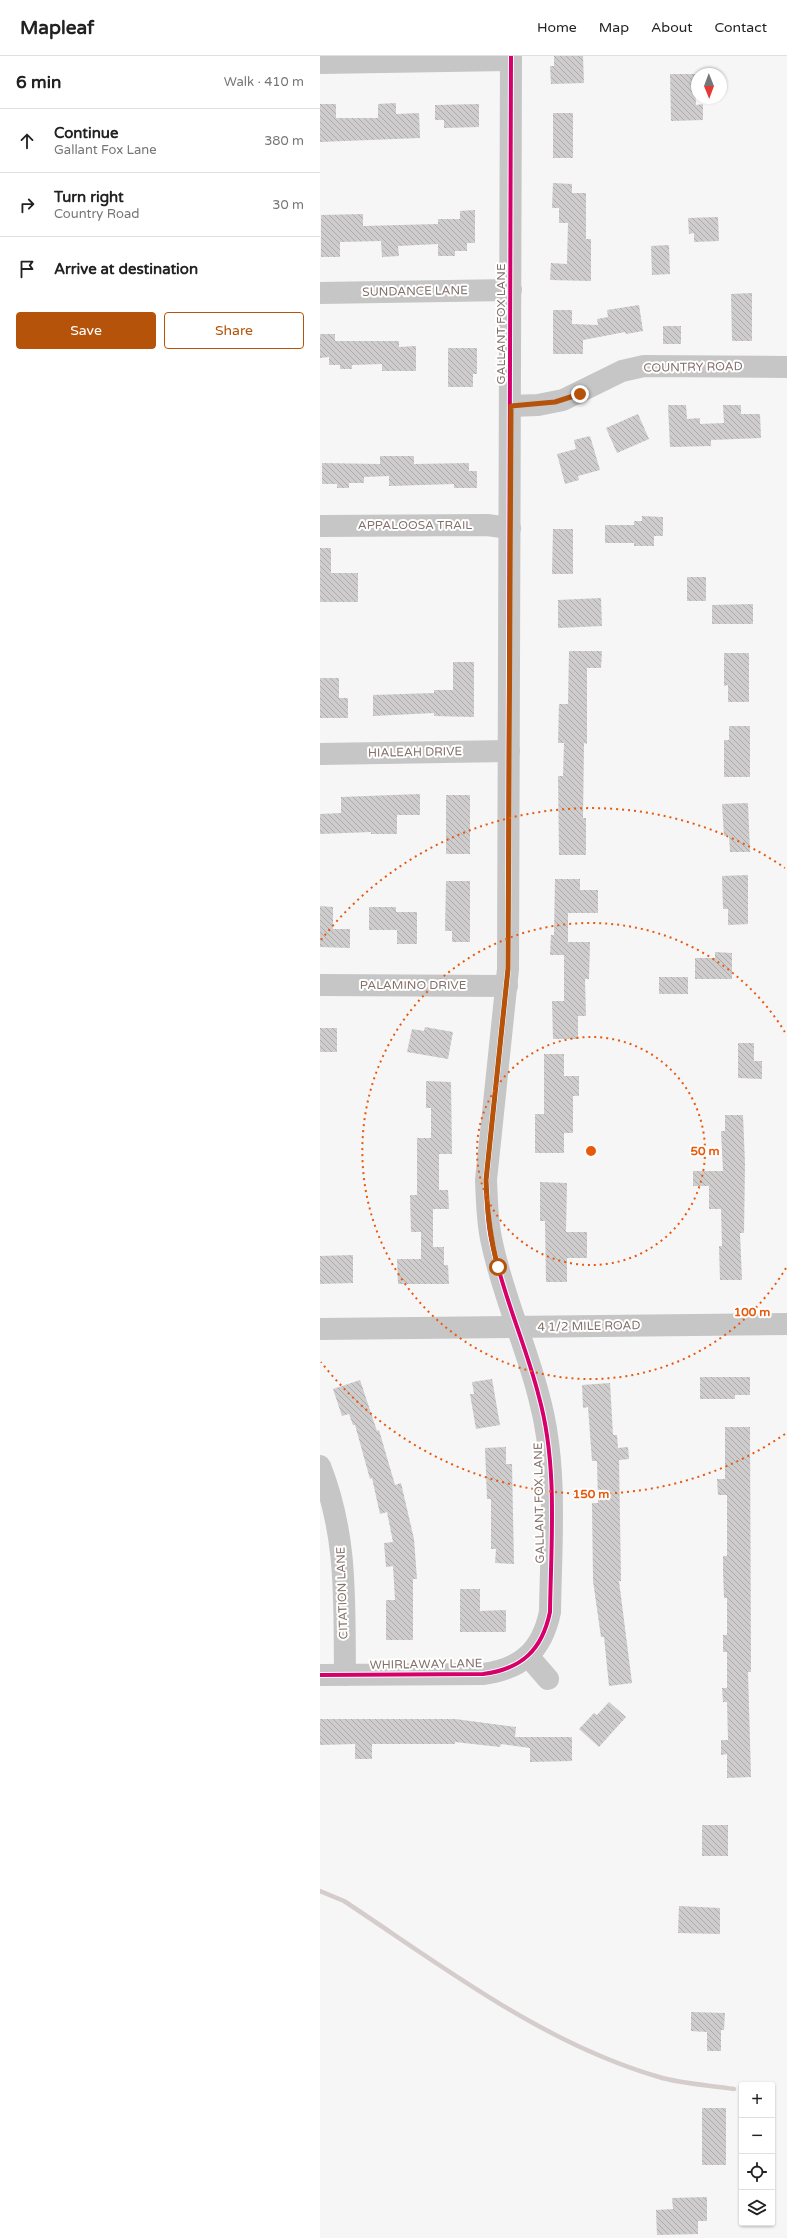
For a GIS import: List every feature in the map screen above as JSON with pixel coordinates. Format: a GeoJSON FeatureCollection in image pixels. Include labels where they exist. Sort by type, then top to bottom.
{"type":"FeatureCollection","features":[{"type":"Feature","properties":{"kind":"street"},"geometry":{"type":"LineString","coordinates":[[320,63],[511,58]]}},
{"type":"Feature","properties":{"kind":"street","name":"GALLANT FOX LANE"},"geometry":{"type":"LineString","coordinates":[[511,58],[511,406],[507,986],[486,1180],[487,1212],[493,1249],[540,1398],[547,1435],[551,1472],[550,1612],[547,1628],[538,1644],[528,1656]]}},
{"type":"Feature","properties":{"kind":"street","name":"SUNDANCE LANE"},"geometry":{"type":"LineString","coordinates":[[320,293],[511,290]]}},
{"type":"Feature","properties":{"kind":"street","name":"COUNTRY ROAD"},"geometry":{"type":"LineString","coordinates":[[511,406],[538,405],[564,400],[622,371],[644,366],[787,367]]}},
{"type":"Feature","properties":{"kind":"street","name":"APPALOOSA TRAIL"},"geometry":{"type":"LineString","coordinates":[[320,526],[487,525],[510,528]]}},
{"type":"Feature","properties":{"kind":"street","name":"HIALEAH DRIVE"},"geometry":{"type":"LineString","coordinates":[[320,754],[509,751]]}},
{"type":"Feature","properties":{"kind":"street","name":"PALAMINO DRIVE"},"geometry":{"type":"LineString","coordinates":[[320,985],[507,986]]}},
{"type":"Feature","properties":{"kind":"street","name":"4 1/2 MILE ROAD"},"geometry":{"type":"LineString","coordinates":[[320,1329],[787,1324]]}},
{"type":"Feature","properties":{"kind":"street","name":"CITATION LANE"},"geometry":{"type":"LineString","coordinates":[[320,1466],[338,1522],[343,1560],[345,1675]]}},
{"type":"Feature","properties":{"kind":"street"},"geometry":{"type":"LineString","coordinates":[[528,1656],[548,1679]]}},
{"type":"Feature","properties":{"kind":"street","name":"WHIRLAWAY LANE"},"geometry":{"type":"LineString","coordinates":[[320,1675],[483,1674],[500,1672],[515,1665],[528,1656]]}},
{"type":"Feature","properties":{"kind":"building"},"geometry":{"type":"Polygon","coordinates":[[[554,56],[583,56],[584,83],[551,84],[550,66],[554,66],[554,56]]]}},
{"type":"Feature","properties":{"kind":"building"},"geometry":{"type":"Polygon","coordinates":[[[670,74],[691,74],[691,104],[703,104],[703,120],[671,121],[670,74]]]}},
{"type":"Feature","properties":{"kind":"building"},"geometry":{"type":"Polygon","coordinates":[[[396,103],[396,114],[419,113],[420,138],[320,142],[320,104],[336,104],[336,118],[378,118],[378,104],[396,103]]]}},
{"type":"Feature","properties":{"kind":"building"},"geometry":{"type":"Polygon","coordinates":[[[479,104],[479,127],[444,128],[444,120],[435,120],[435,105],[479,104]]]}},
{"type":"Feature","properties":{"kind":"building"},"geometry":{"type":"Polygon","coordinates":[[[553,113],[573,113],[573,158],[553,158],[553,113]]]}},
{"type":"Feature","properties":{"kind":"building"},"geometry":{"type":"Polygon","coordinates":[[[553,183],[572,184],[572,193],[586,193],[586,239],[591,239],[591,281],[550,280],[551,263],[567,264],[568,223],[559,223],[559,208],[552,208],[553,183]]]}},
{"type":"Feature","properties":{"kind":"building"},"geometry":{"type":"Polygon","coordinates":[[[475,210],[475,243],[467,243],[467,251],[455,251],[455,256],[438,256],[438,244],[398,246],[399,256],[382,257],[381,241],[340,242],[340,257],[321,257],[321,215],[363,214],[363,226],[438,224],[438,219],[460,219],[460,211],[475,210]]]}},
{"type":"Feature","properties":{"kind":"building"},"geometry":{"type":"Polygon","coordinates":[[[718,217],[719,241],[694,242],[694,233],[689,234],[688,218],[718,217]]]}},
{"type":"Feature","properties":{"kind":"building"},"geometry":{"type":"Polygon","coordinates":[[[669,245],[670,274],[652,275],[651,246],[669,245]]]}},
{"type":"Feature","properties":{"kind":"building"},"geometry":{"type":"Polygon","coordinates":[[[752,293],[752,341],[732,341],[731,294],[752,293]]]}},
{"type":"Feature","properties":{"kind":"building"},"geometry":{"type":"Polygon","coordinates":[[[639,305],[643,331],[626,334],[625,332],[583,340],[583,354],[553,354],[553,310],[572,310],[572,324],[598,325],[597,319],[608,317],[607,310],[639,305]]]}},
{"type":"Feature","properties":{"kind":"building"},"geometry":{"type":"Polygon","coordinates":[[[663,326],[681,326],[681,344],[663,344],[663,326]]]}},
{"type":"Feature","properties":{"kind":"building"},"geometry":{"type":"Polygon","coordinates":[[[320,334],[335,334],[335,341],[399,341],[399,347],[416,346],[416,371],[382,371],[382,364],[352,365],[352,369],[340,369],[340,365],[329,365],[329,357],[320,358],[320,334]]]}},
{"type":"Feature","properties":{"kind":"building"},"geometry":{"type":"Polygon","coordinates":[[[448,348],[477,348],[477,374],[473,374],[473,387],[448,387],[448,348]]]}},
{"type":"Feature","properties":{"kind":"building"},"geometry":{"type":"Polygon","coordinates":[[[668,405],[686,405],[687,419],[700,418],[700,424],[724,423],[723,405],[741,405],[741,414],[760,414],[761,438],[711,440],[711,446],[670,447],[668,405]]]}},
{"type":"Feature","properties":{"kind":"building"},"geometry":{"type":"Polygon","coordinates":[[[638,414],[649,439],[617,453],[606,428],[638,414]]]}},
{"type":"Feature","properties":{"kind":"building"},"geometry":{"type":"Polygon","coordinates":[[[590,436],[600,470],[578,476],[579,480],[565,484],[557,454],[576,449],[574,440],[590,436]]]}},
{"type":"Feature","properties":{"kind":"building"},"geometry":{"type":"Polygon","coordinates":[[[380,456],[414,456],[414,464],[469,463],[469,471],[477,471],[477,488],[454,488],[454,484],[389,486],[389,476],[364,477],[364,483],[349,483],[349,488],[337,488],[337,484],[322,484],[322,463],[380,464],[380,456]]]}},
{"type":"Feature","properties":{"kind":"building"},"geometry":{"type":"Polygon","coordinates":[[[642,516],[663,517],[663,536],[654,536],[654,546],[634,546],[634,543],[605,543],[605,525],[634,525],[634,521],[642,521],[642,516]]]}},
{"type":"Feature","properties":{"kind":"building"},"geometry":{"type":"Polygon","coordinates":[[[553,529],[573,529],[573,574],[552,574],[553,529]]]}},
{"type":"Feature","properties":{"kind":"building"},"geometry":{"type":"Polygon","coordinates":[[[320,548],[331,548],[331,573],[358,573],[358,602],[320,602],[320,548]]]}},
{"type":"Feature","properties":{"kind":"building"},"geometry":{"type":"Polygon","coordinates":[[[687,577],[706,577],[706,601],[687,601],[687,577]]]}},
{"type":"Feature","properties":{"kind":"building"},"geometry":{"type":"Polygon","coordinates":[[[601,598],[602,626],[558,628],[558,600],[601,598]]]}},
{"type":"Feature","properties":{"kind":"building"},"geometry":{"type":"Polygon","coordinates":[[[753,604],[753,624],[712,624],[712,605],[753,604]]]}},
{"type":"Feature","properties":{"kind":"building"},"geometry":{"type":"Polygon","coordinates":[[[569,651],[602,651],[601,668],[587,668],[587,744],[584,743],[583,818],[586,818],[586,855],[559,855],[558,776],[563,776],[564,743],[558,743],[559,704],[568,704],[569,651]]]}},
{"type":"Feature","properties":{"kind":"building"},"geometry":{"type":"Polygon","coordinates":[[[724,653],[749,653],[749,702],[728,702],[728,685],[724,686],[724,653]]]}},
{"type":"Feature","properties":{"kind":"building"},"geometry":{"type":"Polygon","coordinates":[[[453,662],[474,662],[474,717],[434,716],[434,713],[373,716],[373,695],[434,693],[434,690],[453,690],[453,662]]]}},
{"type":"Feature","properties":{"kind":"building"},"geometry":{"type":"Polygon","coordinates":[[[320,678],[339,678],[339,698],[348,698],[348,718],[320,718],[320,678]]]}},
{"type":"Feature","properties":{"kind":"building"},"geometry":{"type":"Polygon","coordinates":[[[729,726],[750,726],[750,777],[724,777],[724,740],[729,740],[729,726]]]}},
{"type":"Feature","properties":{"kind":"building"},"geometry":{"type":"Polygon","coordinates":[[[420,794],[420,815],[397,815],[397,834],[371,834],[371,832],[320,834],[320,814],[341,813],[341,797],[420,794]]]}},
{"type":"Feature","properties":{"kind":"building"},"geometry":{"type":"Polygon","coordinates":[[[446,795],[470,795],[470,854],[446,854],[446,795]]]}},
{"type":"Feature","properties":{"kind":"building"},"geometry":{"type":"Polygon","coordinates":[[[748,803],[750,852],[730,852],[729,835],[724,836],[722,804],[748,803]]]}},
{"type":"Feature","properties":{"kind":"building"},"geometry":{"type":"Polygon","coordinates":[[[748,875],[748,924],[728,925],[728,909],[723,909],[722,876],[748,875]]]}},
{"type":"Feature","properties":{"kind":"building"},"geometry":{"type":"Polygon","coordinates":[[[555,879],[580,879],[580,890],[598,890],[598,913],[568,913],[568,942],[590,942],[589,979],[585,979],[586,1016],[578,1016],[578,1039],[553,1039],[552,1001],[564,1001],[564,955],[550,955],[551,935],[554,935],[555,879]]]}},
{"type":"Feature","properties":{"kind":"building"},"geometry":{"type":"Polygon","coordinates":[[[446,881],[470,881],[470,942],[452,942],[452,931],[445,931],[446,881]]]}},
{"type":"Feature","properties":{"kind":"building"},"geometry":{"type":"Polygon","coordinates":[[[320,906],[333,907],[333,929],[350,929],[350,948],[320,947],[320,906]]]}},
{"type":"Feature","properties":{"kind":"building"},"geometry":{"type":"Polygon","coordinates":[[[369,907],[396,907],[396,912],[417,912],[417,944],[397,944],[397,930],[369,930],[369,907]]]}},
{"type":"Feature","properties":{"kind":"building"},"geometry":{"type":"Polygon","coordinates":[[[715,952],[732,953],[732,979],[695,979],[695,958],[715,958],[715,952]]]}},
{"type":"Feature","properties":{"kind":"building"},"geometry":{"type":"Polygon","coordinates":[[[659,977],[688,977],[688,994],[659,994],[659,977]]]}},
{"type":"Feature","properties":{"kind":"building"},"geometry":{"type":"Polygon","coordinates":[[[425,1027],[453,1032],[448,1059],[407,1052],[412,1029],[424,1031],[425,1027]]]}},
{"type":"Feature","properties":{"kind":"building"},"geometry":{"type":"Polygon","coordinates":[[[320,1028],[337,1028],[337,1052],[320,1052],[320,1028]]]}},
{"type":"Feature","properties":{"kind":"building"},"geometry":{"type":"Polygon","coordinates":[[[738,1043],[754,1043],[754,1061],[762,1061],[762,1079],[738,1078],[738,1043]]]}},
{"type":"Feature","properties":{"kind":"building"},"geometry":{"type":"Polygon","coordinates":[[[544,1054],[564,1054],[564,1076],[579,1076],[579,1096],[573,1096],[573,1133],[564,1133],[564,1153],[535,1153],[535,1114],[544,1114],[544,1054]]]}},
{"type":"Feature","properties":{"kind":"building"},"geometry":{"type":"Polygon","coordinates":[[[426,1081],[451,1082],[452,1154],[439,1154],[439,1190],[448,1190],[449,1209],[433,1209],[433,1247],[444,1247],[444,1265],[448,1265],[449,1284],[398,1284],[397,1259],[421,1259],[421,1232],[411,1232],[410,1195],[417,1195],[417,1138],[431,1138],[431,1108],[426,1108],[426,1081]]]}},
{"type":"Feature","properties":{"kind":"building"},"geometry":{"type":"Polygon","coordinates":[[[725,1115],[743,1115],[745,1164],[744,1233],[740,1233],[742,1280],[720,1280],[719,1246],[722,1246],[721,1209],[709,1209],[709,1186],[693,1186],[693,1171],[723,1171],[721,1131],[725,1131],[725,1115]]]}},
{"type":"Feature","properties":{"kind":"building"},"geometry":{"type":"Polygon","coordinates":[[[540,1182],[567,1183],[566,1232],[587,1232],[587,1258],[567,1258],[567,1282],[546,1282],[545,1221],[540,1221],[540,1182]]]}},
{"type":"Feature","properties":{"kind":"building"},"geometry":{"type":"Polygon","coordinates":[[[353,1255],[353,1283],[320,1284],[320,1256],[353,1255]]]}},
{"type":"Feature","properties":{"kind":"building"},"geometry":{"type":"Polygon","coordinates":[[[700,1377],[750,1377],[750,1395],[735,1395],[735,1399],[700,1399],[700,1377]]]}},
{"type":"Feature","properties":{"kind":"building"},"geometry":{"type":"Polygon","coordinates":[[[492,1379],[500,1425],[476,1429],[470,1394],[474,1394],[472,1382],[492,1379]]]}},
{"type":"Feature","properties":{"kind":"building"},"geometry":{"type":"Polygon","coordinates":[[[360,1380],[377,1431],[379,1430],[395,1485],[401,1483],[414,1539],[417,1579],[413,1579],[413,1640],[386,1640],[386,1600],[395,1600],[393,1566],[386,1567],[384,1543],[393,1542],[387,1512],[380,1514],[372,1478],[370,1479],[355,1425],[353,1425],[349,1414],[342,1416],[333,1389],[360,1380]]]}},
{"type":"Feature","properties":{"kind":"building"},"geometry":{"type":"Polygon","coordinates":[[[610,1383],[613,1435],[617,1435],[618,1448],[628,1447],[629,1459],[619,1460],[621,1581],[619,1581],[632,1683],[609,1686],[604,1637],[601,1637],[593,1581],[592,1503],[598,1503],[597,1461],[592,1461],[588,1407],[583,1408],[582,1385],[610,1383]]]}},
{"type":"Feature","properties":{"kind":"building"},"geometry":{"type":"Polygon","coordinates":[[[725,1427],[750,1427],[751,1672],[748,1672],[751,1777],[727,1778],[727,1754],[721,1755],[721,1740],[728,1740],[727,1702],[723,1702],[722,1688],[727,1688],[727,1652],[723,1652],[723,1635],[727,1635],[727,1598],[724,1598],[723,1556],[727,1556],[727,1495],[718,1495],[717,1479],[725,1479],[725,1427]]]}},
{"type":"Feature","properties":{"kind":"building"},"geometry":{"type":"Polygon","coordinates":[[[506,1447],[506,1464],[512,1464],[514,1564],[495,1563],[496,1549],[491,1549],[491,1499],[487,1499],[485,1448],[506,1447]]]}},
{"type":"Feature","properties":{"kind":"building"},"geometry":{"type":"Polygon","coordinates":[[[460,1589],[480,1589],[480,1611],[506,1610],[506,1632],[460,1632],[460,1589]]]}},
{"type":"Feature","properties":{"kind":"building"},"geometry":{"type":"Polygon","coordinates":[[[609,1702],[626,1717],[599,1747],[579,1729],[594,1713],[597,1715],[609,1702]]]}},
{"type":"Feature","properties":{"kind":"building"},"geometry":{"type":"Polygon","coordinates":[[[320,1719],[455,1719],[516,1727],[515,1737],[572,1737],[572,1761],[530,1762],[530,1748],[501,1744],[500,1747],[455,1742],[455,1744],[372,1744],[372,1759],[355,1759],[355,1744],[320,1745],[320,1719]]]}},
{"type":"Feature","properties":{"kind":"building"},"geometry":{"type":"Polygon","coordinates":[[[702,1825],[728,1825],[728,1856],[702,1856],[702,1825]]]}},
{"type":"Feature","properties":{"kind":"building"},"geometry":{"type":"Polygon","coordinates":[[[679,1906],[720,1908],[720,1934],[678,1933],[679,1906]]]}},
{"type":"Feature","properties":{"kind":"building"},"geometry":{"type":"Polygon","coordinates":[[[691,2012],[725,2013],[724,2030],[721,2030],[721,2051],[707,2051],[707,2032],[691,2031],[691,2012]]]}},
{"type":"Feature","properties":{"kind":"building"},"geometry":{"type":"Polygon","coordinates":[[[702,2108],[726,2108],[726,2165],[702,2165],[702,2108]]]}},
{"type":"Feature","properties":{"kind":"building"},"geometry":{"type":"Polygon","coordinates":[[[707,2197],[707,2221],[698,2221],[698,2234],[657,2235],[656,2210],[673,2209],[672,2198],[707,2197]]]}},
{"type":"Feature","properties":{"kind":"waterway"},"geometry":{"type":"LineString","coordinates":[[320,1891],[344,1901],[495,2001],[534,2024],[574,2044],[616,2062],[659,2077],[686,2083],[734,2089]]}},
{"type":"Feature","properties":{"kind":"cycle path"},"geometry":{"type":"LineString","coordinates":[[320,1675],[483,1674],[509,1668],[519,1662],[536,1647],[542,1637],[550,1612],[552,1504],[549,1450],[545,1423],[534,1378],[502,1282],[490,1235],[486,1180],[508,969],[511,56]]}},
{"type":"Feature","properties":{"kind":"route"},"geometry":{"type":"LineString","coordinates":[[498,1267],[487,1212],[486,1180],[508,969],[511,406],[538,405],[564,400],[580,394]]}}]}
